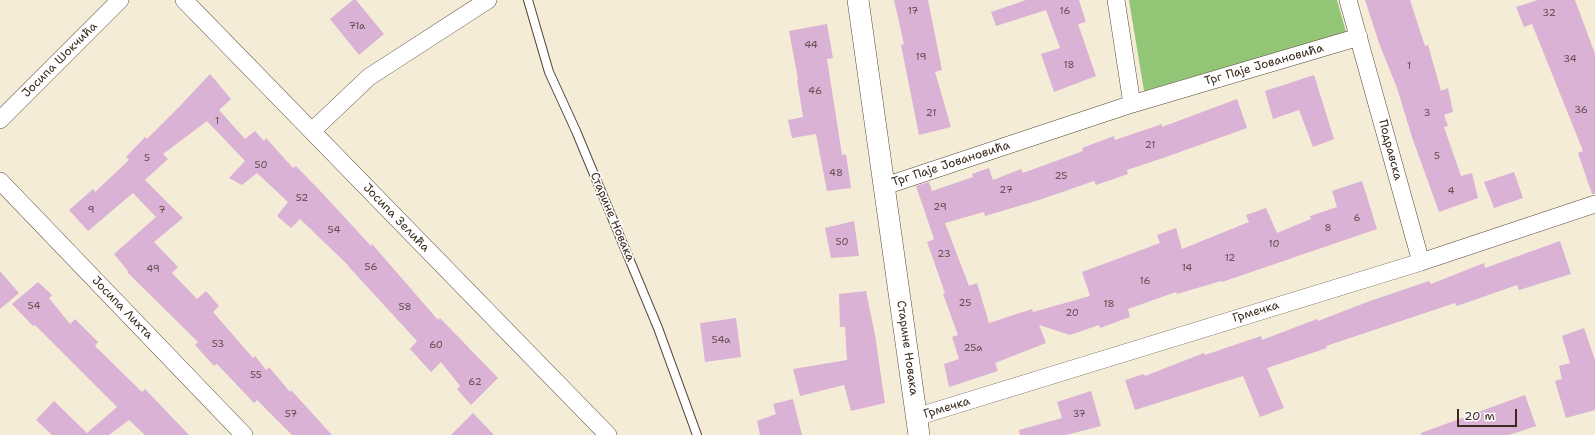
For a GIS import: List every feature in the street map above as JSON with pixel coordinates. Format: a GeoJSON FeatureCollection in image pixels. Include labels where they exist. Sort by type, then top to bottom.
{"type":"FeatureCollection","features":[{"type":"Feature","properties":{"kind":"street","name":"Јосипа Шокчића"},"geometry":{"type":"LineString","coordinates":[[0,120],[120,0]]}},
{"type":"Feature","properties":{"kind":"street","name":"Јосипа Зелића"},"geometry":{"type":"LineString","coordinates":[[184,0],[608,435]]}},
{"type":"Feature","properties":{"kind":"street"},"geometry":{"type":"LineString","coordinates":[[312,132],[369,77],[488,0]]}},
{"type":"Feature","properties":{"kind":"street","name":"Старине Новака"},"geometry":{"type":"LineString","coordinates":[[858,0],[885,186],[917,426]]}},
{"type":"Feature","properties":{"kind":"street"},"geometry":{"type":"LineString","coordinates":[[1116,0],[1132,104]]}},
{"type":"Feature","properties":{"kind":"street"},"geometry":{"type":"LineString","coordinates":[[1348,0],[1359,37]]}},
{"type":"Feature","properties":{"kind":"street","name":"Трг Паје Јовановића"},"geometry":{"type":"LineString","coordinates":[[885,186],[1132,104],[1359,37]]}},
{"type":"Feature","properties":{"kind":"street","name":"Подравска"},"geometry":{"type":"LineString","coordinates":[[1359,37],[1420,262]]}},
{"type":"Feature","properties":{"kind":"street","name":"Јосипа Лихта"},"geometry":{"type":"LineString","coordinates":[[0,181],[244,435]]}},
{"type":"Feature","properties":{"kind":"street","name":"Грмечка"},"geometry":{"type":"LineString","coordinates":[[917,426],[1595,204]]}},
{"type":"Feature","properties":{"kind":"lane","name":"Старине Новака"},"geometry":{"type":"LineString","coordinates":[[528,0],[549,72],[576,131],[658,328],[697,435]]}},
{"type":"Feature","properties":{"kind":"green space"},"geometry":{"type":"Polygon","coordinates":[[[1129,0],[1337,0],[1346,32],[1144,91],[1129,0]]]}},
{"type":"Feature","properties":{"kind":"building"},"geometry":{"type":"Polygon","coordinates":[[[353,0],[356,0],[384,34],[359,55],[330,19],[353,0]]]}},
{"type":"Feature","properties":{"kind":"building"},"geometry":{"type":"Polygon","coordinates":[[[894,0],[928,0],[942,70],[935,72],[951,127],[919,135],[901,45],[904,44],[894,0]]]}},
{"type":"Feature","properties":{"kind":"building"},"geometry":{"type":"Polygon","coordinates":[[[1026,0],[1079,0],[1086,22],[1078,24],[1096,76],[1054,92],[1041,54],[1060,48],[1046,10],[996,26],[991,12],[1026,0]]]}},
{"type":"Feature","properties":{"kind":"building"},"geometry":{"type":"Polygon","coordinates":[[[1365,0],[1410,0],[1425,46],[1428,45],[1441,91],[1448,88],[1453,112],[1444,115],[1448,126],[1444,127],[1461,176],[1472,173],[1478,198],[1439,212],[1412,137],[1397,88],[1379,43],[1365,0]]]}},
{"type":"Feature","properties":{"kind":"building"},"geometry":{"type":"Polygon","coordinates":[[[1538,0],[1575,0],[1595,54],[1595,194],[1592,194],[1578,153],[1583,151],[1532,24],[1524,27],[1516,7],[1538,0]]]}},
{"type":"Feature","properties":{"kind":"building"},"geometry":{"type":"Polygon","coordinates":[[[827,24],[833,58],[827,59],[842,155],[846,154],[851,188],[827,191],[816,134],[792,138],[788,120],[803,117],[789,31],[827,24]]]}},
{"type":"Feature","properties":{"kind":"building"},"geometry":{"type":"Polygon","coordinates":[[[210,74],[231,99],[219,110],[245,139],[255,131],[264,141],[266,138],[293,168],[296,166],[371,246],[372,244],[438,320],[440,318],[498,378],[471,405],[457,389],[460,386],[441,362],[431,372],[410,349],[417,341],[349,266],[300,219],[291,228],[277,216],[288,202],[257,173],[242,185],[229,178],[245,161],[207,121],[163,154],[168,159],[145,180],[183,218],[154,242],[178,267],[172,273],[197,299],[206,291],[219,306],[213,312],[253,358],[255,356],[266,370],[269,367],[290,392],[291,390],[332,435],[292,435],[257,400],[254,403],[217,364],[214,366],[195,345],[198,342],[127,272],[128,271],[114,254],[156,217],[133,193],[88,231],[69,210],[93,189],[95,192],[129,160],[126,157],[145,137],[147,139],[210,74]]]}},
{"type":"Feature","properties":{"kind":"building"},"geometry":{"type":"Polygon","coordinates":[[[1314,75],[1334,139],[1313,147],[1299,110],[1273,119],[1265,91],[1314,75]]]}},
{"type":"Feature","properties":{"kind":"building"},"geometry":{"type":"Polygon","coordinates":[[[1237,99],[1247,128],[1127,170],[1128,174],[1096,185],[1094,181],[1039,200],[985,216],[984,212],[945,223],[969,286],[977,283],[989,323],[1032,309],[1033,312],[1090,296],[1082,272],[1160,243],[1157,235],[1176,228],[1182,249],[1249,222],[1246,215],[1266,208],[1277,233],[1311,219],[1310,216],[1337,207],[1332,191],[1362,181],[1377,229],[1222,282],[1221,281],[1177,294],[1176,292],[1128,309],[1130,317],[1100,328],[1099,325],[1070,335],[1039,325],[1046,343],[995,363],[998,371],[949,387],[944,364],[959,359],[952,337],[958,335],[943,294],[945,293],[927,242],[934,239],[916,186],[929,182],[932,191],[973,177],[972,174],[989,168],[993,180],[1021,169],[1023,173],[1083,151],[1082,148],[1114,136],[1115,140],[1162,124],[1162,127],[1237,99]]]}},
{"type":"Feature","properties":{"kind":"building"},"geometry":{"type":"Polygon","coordinates":[[[1514,172],[1523,198],[1494,208],[1484,182],[1514,172]]]}},
{"type":"Feature","properties":{"kind":"building"},"geometry":{"type":"Polygon","coordinates":[[[854,221],[859,256],[831,258],[825,228],[854,221]]]}},
{"type":"Feature","properties":{"kind":"building"},"geometry":{"type":"Polygon","coordinates":[[[1560,241],[1571,274],[1519,290],[1517,285],[1457,306],[1455,303],[1326,346],[1327,348],[1267,368],[1284,408],[1260,417],[1243,376],[1135,410],[1125,380],[1144,374],[1145,376],[1204,353],[1205,355],[1261,336],[1262,340],[1317,319],[1318,321],[1429,281],[1431,284],[1484,263],[1485,268],[1560,241]]]}},
{"type":"Feature","properties":{"kind":"building"},"geometry":{"type":"Polygon","coordinates":[[[0,271],[19,293],[0,309],[0,271]]]}},
{"type":"Feature","properties":{"kind":"building"},"geometry":{"type":"Polygon","coordinates":[[[38,282],[52,295],[49,298],[70,324],[75,319],[98,342],[95,346],[142,392],[145,389],[189,435],[145,435],[129,420],[109,435],[52,435],[36,420],[54,401],[87,433],[117,407],[12,304],[38,282]]]}},
{"type":"Feature","properties":{"kind":"building"},"geometry":{"type":"Polygon","coordinates":[[[866,291],[875,335],[885,403],[851,411],[844,385],[800,396],[793,369],[847,360],[845,327],[840,327],[839,294],[866,291]]]}},
{"type":"Feature","properties":{"kind":"building"},"geometry":{"type":"Polygon","coordinates":[[[736,318],[741,357],[705,362],[700,323],[736,318]]]}},
{"type":"Feature","properties":{"kind":"building"},"geometry":{"type":"Polygon","coordinates":[[[1584,328],[1595,360],[1595,410],[1566,418],[1555,381],[1562,379],[1559,366],[1570,363],[1562,336],[1584,328]]]}},
{"type":"Feature","properties":{"kind":"building"},"geometry":{"type":"Polygon","coordinates":[[[1091,391],[1101,426],[1066,435],[1020,435],[1019,430],[1062,418],[1057,402],[1091,391]]]}},
{"type":"Feature","properties":{"kind":"building"},"geometry":{"type":"Polygon","coordinates":[[[1525,395],[1536,426],[1509,435],[1421,435],[1421,433],[1525,395]]]}},
{"type":"Feature","properties":{"kind":"building"},"geometry":{"type":"Polygon","coordinates":[[[793,399],[802,435],[760,435],[757,421],[776,414],[773,404],[793,399]]]}},
{"type":"Feature","properties":{"kind":"building"},"geometry":{"type":"Polygon","coordinates":[[[473,413],[494,435],[451,435],[473,413]]]}}]}
